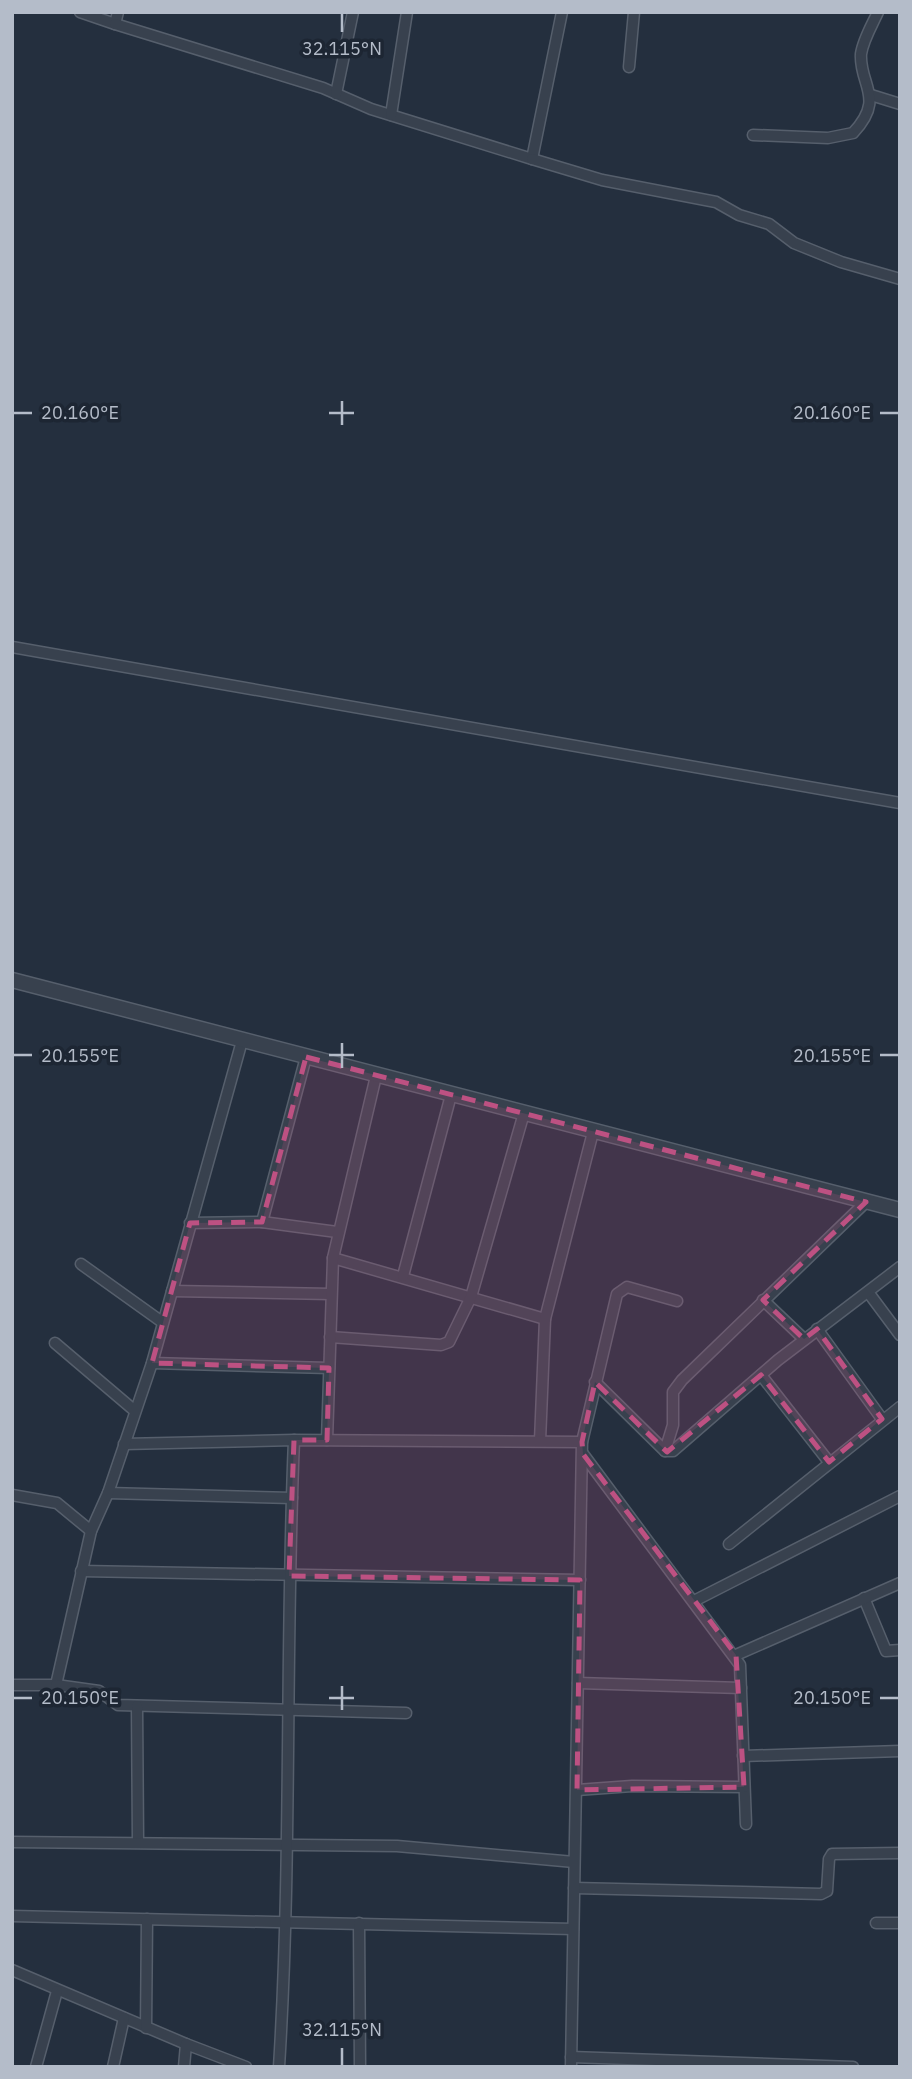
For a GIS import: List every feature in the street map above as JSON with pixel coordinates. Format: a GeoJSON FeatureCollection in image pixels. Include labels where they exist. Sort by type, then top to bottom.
{"type":"FeatureCollection","features":[{"type":"Feature","properties":{"kind":"street"},"geometry":{"type":"LineString","coordinates":[[80,12],[117,18],[391,115],[602,180],[716,202],[738,215],[769,225],[794,243],[900,279]]}},
{"type":"Feature","properties":{"kind":"street"},"geometry":{"type":"LineString","coordinates":[[336,94],[353,12]]}},
{"type":"Feature","properties":{"kind":"street"},"geometry":{"type":"LineString","coordinates":[[391,115],[407,12]]}},
{"type":"Feature","properties":{"kind":"street"},"geometry":{"type":"LineString","coordinates":[[532,159],[562,12]]}},
{"type":"Feature","properties":{"kind":"street"},"geometry":{"type":"LineString","coordinates":[[629,67],[635,12]]}},
{"type":"Feature","properties":{"kind":"street"},"geometry":{"type":"LineString","coordinates":[[753,135],[841,138],[853,133],[861,125],[871,95],[861,55],[878,12]]}},
{"type":"Feature","properties":{"kind":"street"},"geometry":{"type":"LineString","coordinates":[[871,95],[900,104]]}},
{"type":"Feature","properties":{"kind":"street"},"geometry":{"type":"LineString","coordinates":[[12,647],[900,803]]}},
{"type":"Feature","properties":{"kind":"street"},"geometry":{"type":"LineString","coordinates":[[12,980],[900,1210]]}},
{"type":"Feature","properties":{"kind":"street"},"geometry":{"type":"LineString","coordinates":[[56,1685],[91,1531],[108,1493],[152,1363],[242,1041]]}},
{"type":"Feature","properties":{"kind":"street"},"geometry":{"type":"LineString","coordinates":[[262,1222],[306,1057]]}},
{"type":"Feature","properties":{"kind":"street"},"geometry":{"type":"LineString","coordinates":[[327,1440],[333,1258],[376,1076]]}},
{"type":"Feature","properties":{"kind":"street"},"geometry":{"type":"LineString","coordinates":[[403,1276],[451,1095]]}},
{"type":"Feature","properties":{"kind":"street"},"geometry":{"type":"LineString","coordinates":[[330,1338],[441,1345],[454,1335],[471,1297],[524,1113]]}},
{"type":"Feature","properties":{"kind":"street"},"geometry":{"type":"LineString","coordinates":[[540,1441],[545,1319],[593,1132]]}},
{"type":"Feature","properties":{"kind":"street"},"geometry":{"type":"LineString","coordinates":[[665,1451],[673,1425],[673,1392],[763,1300],[866,1202]]}},
{"type":"Feature","properties":{"kind":"street"},"geometry":{"type":"LineString","coordinates":[[190,1223],[262,1222],[337,1232]]}},
{"type":"Feature","properties":{"kind":"street"},"geometry":{"type":"LineString","coordinates":[[333,1258],[545,1319]]}},
{"type":"Feature","properties":{"kind":"street"},"geometry":{"type":"LineString","coordinates":[[81,1264],[162,1322]]}},
{"type":"Feature","properties":{"kind":"street"},"geometry":{"type":"LineString","coordinates":[[595,1382],[665,1451],[673,1451],[804,1339],[900,1267]]}},
{"type":"Feature","properties":{"kind":"street"},"geometry":{"type":"LineString","coordinates":[[677,1301],[627,1287],[621,1289],[595,1382],[582,1442],[571,2062],[853,2067]]}},
{"type":"Feature","properties":{"kind":"street"},"geometry":{"type":"LineString","coordinates":[[172,1291],[331,1294]]}},
{"type":"Feature","properties":{"kind":"street"},"geometry":{"type":"LineString","coordinates":[[868,1292],[900,1335]]}},
{"type":"Feature","properties":{"kind":"street"},"geometry":{"type":"LineString","coordinates":[[763,1300],[804,1339]]}},
{"type":"Feature","properties":{"kind":"street"},"geometry":{"type":"LineString","coordinates":[[817,1329],[882,1419]]}},
{"type":"Feature","properties":{"kind":"street"},"geometry":{"type":"LineString","coordinates":[[55,1343],[135,1411]]}},
{"type":"Feature","properties":{"kind":"street"},"geometry":{"type":"LineString","coordinates":[[152,1363],[329,1368]]}},
{"type":"Feature","properties":{"kind":"street"},"geometry":{"type":"LineString","coordinates":[[761,1375],[829,1462]]}},
{"type":"Feature","properties":{"kind":"street"},"geometry":{"type":"LineString","coordinates":[[729,1544],[900,1406]]}},
{"type":"Feature","properties":{"kind":"street"},"geometry":{"type":"LineString","coordinates":[[124,1444],[294,1440],[582,1442]]}},
{"type":"Feature","properties":{"kind":"street"},"geometry":{"type":"LineString","coordinates":[[279,2067],[287,1844],[286,1709],[294,1440]]}},
{"type":"Feature","properties":{"kind":"street"},"geometry":{"type":"LineString","coordinates":[[583,1454],[736,1655],[740,1665],[746,1824]]}},
{"type":"Feature","properties":{"kind":"street"},"geometry":{"type":"LineString","coordinates":[[108,1493],[292,1498]]}},
{"type":"Feature","properties":{"kind":"street"},"geometry":{"type":"LineString","coordinates":[[12,1495],[57,1503],[91,1531]]}},
{"type":"Feature","properties":{"kind":"street"},"geometry":{"type":"LineString","coordinates":[[694,1601],[900,1496]]}},
{"type":"Feature","properties":{"kind":"street"},"geometry":{"type":"LineString","coordinates":[[81,1571],[580,1580]]}},
{"type":"Feature","properties":{"kind":"street"},"geometry":{"type":"LineString","coordinates":[[736,1655],[900,1583]]}},
{"type":"Feature","properties":{"kind":"street"},"geometry":{"type":"LineString","coordinates":[[864,1598],[886,1651],[900,1650]]}},
{"type":"Feature","properties":{"kind":"street"},"geometry":{"type":"LineString","coordinates":[[578,1683],[741,1688]]}},
{"type":"Feature","properties":{"kind":"street"},"geometry":{"type":"LineString","coordinates":[[12,1685],[56,1685],[99,1692],[118,1705],[405,1713]]}},
{"type":"Feature","properties":{"kind":"street"},"geometry":{"type":"LineString","coordinates":[[136,1706],[138,1843]]}},
{"type":"Feature","properties":{"kind":"street"},"geometry":{"type":"LineString","coordinates":[[743,1756],[900,1751]]}},
{"type":"Feature","properties":{"kind":"street"},"geometry":{"type":"LineString","coordinates":[[577,1790],[632,1786],[744,1787]]}},
{"type":"Feature","properties":{"kind":"street"},"geometry":{"type":"LineString","coordinates":[[12,1842],[410,1847],[574,1861]]}},
{"type":"Feature","properties":{"kind":"street"},"geometry":{"type":"LineString","coordinates":[[574,1888],[821,1894],[827,1891],[829,1859],[832,1854],[900,1853]]}},
{"type":"Feature","properties":{"kind":"street"},"geometry":{"type":"LineString","coordinates":[[12,1916],[285,1920],[573,1929]]}},
{"type":"Feature","properties":{"kind":"street"},"geometry":{"type":"LineString","coordinates":[[146,2028],[147,1919]]}},
{"type":"Feature","properties":{"kind":"street"},"geometry":{"type":"LineString","coordinates":[[359,1923],[360,2067]]}},
{"type":"Feature","properties":{"kind":"street"},"geometry":{"type":"LineString","coordinates":[[876,1923],[900,1923]]}},
{"type":"Feature","properties":{"kind":"street"},"geometry":{"type":"LineString","coordinates":[[12,1970],[146,2028],[246,2067]]}},
{"type":"Feature","properties":{"kind":"street"},"geometry":{"type":"LineString","coordinates":[[36,2067],[57,1991]]}},
{"type":"Feature","properties":{"kind":"street"},"geometry":{"type":"LineString","coordinates":[[113,2067],[124,2018]]}},
{"type":"Feature","properties":{"kind":"street"},"geometry":{"type":"LineString","coordinates":[[184,2067],[186,2044]]}},
{"type":"Feature","properties":{"kind":"highlighted area"},"geometry":{"type":"Polygon","coordinates":[[[306,1057],[866,1202],[763,1300],[804,1339],[817,1329],[882,1419],[829,1462],[761,1375],[667,1452],[595,1382],[582,1442],[583,1454],[736,1655],[744,1787],[577,1790],[580,1580],[289,1576],[294,1440],[327,1440],[329,1368],[152,1363],[190,1223],[262,1222],[306,1057]]]}}]}
